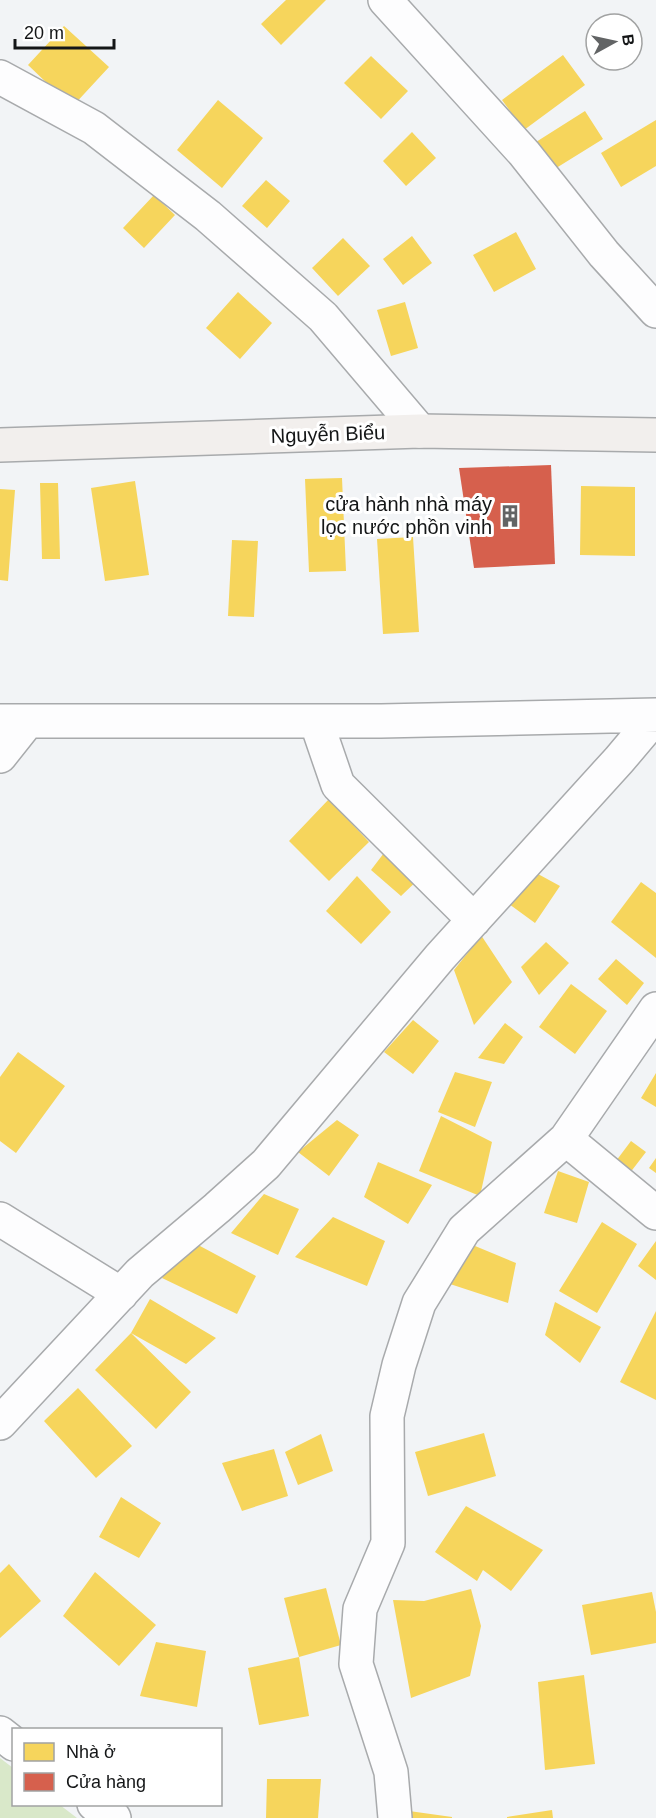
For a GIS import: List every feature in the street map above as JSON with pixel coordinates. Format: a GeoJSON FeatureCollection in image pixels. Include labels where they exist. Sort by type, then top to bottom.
{"type":"FeatureCollection","features":[{"type":"Feature","properties":{"kind":"street"},"geometry":{"type":"LineString","coordinates":[[385,0],[524,153],[604,254],[656,311]]}},
{"type":"Feature","properties":{"kind":"street"},"geometry":{"type":"LineString","coordinates":[[0,77],[94,128],[208,216],[323,317],[420,431]]}},
{"type":"Feature","properties":{"kind":"street","name":"Nguyễn Biểu"},"geometry":{"type":"LineString","coordinates":[[0,445],[420,431],[656,435]]}},
{"type":"Feature","properties":{"kind":"street"},"geometry":{"type":"LineString","coordinates":[[0,756],[14,722],[316,721],[656,716]]}},
{"type":"Feature","properties":{"kind":"street"},"geometry":{"type":"LineString","coordinates":[[0,1423],[140,1273],[266,1164],[440,957],[619,760],[656,716]]}},
{"type":"Feature","properties":{"kind":"street"},"geometry":{"type":"LineString","coordinates":[[316,721],[338,785],[474,920]]}},
{"type":"Feature","properties":{"kind":"street"},"geometry":{"type":"LineString","coordinates":[[395,1818],[391,1772],[356,1664],[360,1609],[388,1543],[387,1416],[399,1365],[419,1303],[464,1230],[566,1138],[656,1009]]}},
{"type":"Feature","properties":{"kind":"street"},"geometry":{"type":"LineString","coordinates":[[566,1138],[656,1214]]}},
{"type":"Feature","properties":{"kind":"street"},"geometry":{"type":"LineString","coordinates":[[0,1219],[121,1294]]}},
{"type":"Feature","properties":{"kind":"street"},"geometry":{"type":"LineString","coordinates":[[0,1733],[12,1742]]}},
{"type":"Feature","properties":{"kind":"street"},"geometry":{"type":"LineString","coordinates":[[97,1806],[114,1818]]}},
{"type":"Feature","properties":{"kind":"green space"},"geometry":{"type":"Polygon","coordinates":[[[0,1758],[12,1767],[12,1806],[61,1806],[77,1818],[0,1818],[0,1758]]]}},
{"type":"Feature","properties":{"kind":"building: Nhà ở"},"geometry":{"type":"Polygon","coordinates":[[[286,0],[326,0],[281,45],[261,24],[286,0]]]}},
{"type":"Feature","properties":{"kind":"building: Nhà ở"},"geometry":{"type":"Polygon","coordinates":[[[64,26],[109,67],[72,107],[28,65],[64,26]]]}},
{"type":"Feature","properties":{"kind":"building: Nhà ở"},"geometry":{"type":"Polygon","coordinates":[[[563,55],[585,85],[524,130],[502,100],[563,55]]]}},
{"type":"Feature","properties":{"kind":"building: Nhà ở"},"geometry":{"type":"Polygon","coordinates":[[[371,56],[408,91],[381,119],[344,83],[371,56]]]}},
{"type":"Feature","properties":{"kind":"building: Nhà ở"},"geometry":{"type":"Polygon","coordinates":[[[218,100],[263,138],[222,188],[177,150],[218,100]]]}},
{"type":"Feature","properties":{"kind":"building: Nhà ở"},"geometry":{"type":"Polygon","coordinates":[[[585,111],[603,139],[553,170],[536,142],[585,111]]]}},
{"type":"Feature","properties":{"kind":"building: Nhà ở"},"geometry":{"type":"Polygon","coordinates":[[[656,120],[656,166],[621,187],[601,153],[656,120]]]}},
{"type":"Feature","properties":{"kind":"building: Nhà ở"},"geometry":{"type":"Polygon","coordinates":[[[412,132],[436,158],[406,186],[383,161],[412,132]]]}},
{"type":"Feature","properties":{"kind":"building: Nhà ở"},"geometry":{"type":"Polygon","coordinates":[[[266,180],[290,201],[267,228],[242,206],[266,180]]]}},
{"type":"Feature","properties":{"kind":"building: Nhà ở"},"geometry":{"type":"Polygon","coordinates":[[[154,195],[175,215],[144,248],[123,228],[154,195]]]}},
{"type":"Feature","properties":{"kind":"building: Nhà ở"},"geometry":{"type":"Polygon","coordinates":[[[516,232],[536,269],[494,292],[473,255],[516,232]]]}},
{"type":"Feature","properties":{"kind":"building: Nhà ở"},"geometry":{"type":"Polygon","coordinates":[[[412,236],[432,263],[403,285],[383,259],[412,236]]]}},
{"type":"Feature","properties":{"kind":"building: Nhà ở"},"geometry":{"type":"Polygon","coordinates":[[[343,238],[370,266],[338,296],[312,268],[343,238]]]}},
{"type":"Feature","properties":{"kind":"building: Nhà ở"},"geometry":{"type":"Polygon","coordinates":[[[238,292],[272,323],[240,359],[206,328],[238,292]]]}},
{"type":"Feature","properties":{"kind":"building: Nhà ở"},"geometry":{"type":"Polygon","coordinates":[[[405,302],[418,348],[391,356],[377,310],[405,302]]]}},
{"type":"Feature","properties":{"kind":"building: Nhà ở"},"geometry":{"type":"Polygon","coordinates":[[[342,478],[346,571],[309,572],[305,479],[342,478]]]}},
{"type":"Feature","properties":{"kind":"building: Nhà ở"},"geometry":{"type":"Polygon","coordinates":[[[135,481],[149,575],[105,581],[91,488],[135,481]]]}},
{"type":"Feature","properties":{"kind":"building: Nhà ở"},"geometry":{"type":"Polygon","coordinates":[[[40,483],[58,483],[60,559],[42,559],[40,483]]]}},
{"type":"Feature","properties":{"kind":"building: Nhà ở"},"geometry":{"type":"Polygon","coordinates":[[[581,486],[635,487],[635,556],[580,555],[581,486]]]}},
{"type":"Feature","properties":{"kind":"building: Nhà ở"},"geometry":{"type":"Polygon","coordinates":[[[0,489],[15,490],[8,581],[0,580],[0,489]]]}},
{"type":"Feature","properties":{"kind":"building: Nhà ở"},"geometry":{"type":"Polygon","coordinates":[[[413,537],[419,632],[383,634],[377,539],[413,537]]]}},
{"type":"Feature","properties":{"kind":"building: Nhà ở"},"geometry":{"type":"Polygon","coordinates":[[[232,540],[258,541],[254,617],[228,616],[232,540]]]}},
{"type":"Feature","properties":{"kind":"building: Nhà ở"},"geometry":{"type":"Polygon","coordinates":[[[329,799],[369,842],[329,881],[289,841],[329,799]]]}},
{"type":"Feature","properties":{"kind":"building: Nhà ở"},"geometry":{"type":"Polygon","coordinates":[[[387,849],[422,876],[401,896],[371,870],[387,849]]]}},
{"type":"Feature","properties":{"kind":"building: Nhà ở"},"geometry":{"type":"Polygon","coordinates":[[[527,868],[560,886],[535,923],[509,904],[527,868]]]}},
{"type":"Feature","properties":{"kind":"building: Nhà ở"},"geometry":{"type":"Polygon","coordinates":[[[357,876],[391,912],[361,944],[326,911],[357,876]]]}},
{"type":"Feature","properties":{"kind":"building: Nhà ở"},"geometry":{"type":"Polygon","coordinates":[[[641,882],[656,893],[656,958],[611,922],[641,882]]]}},
{"type":"Feature","properties":{"kind":"building: Nhà ở"},"geometry":{"type":"Polygon","coordinates":[[[477,929],[512,982],[474,1025],[454,970],[470,950],[477,929]]]}},
{"type":"Feature","properties":{"kind":"building: Nhà ở"},"geometry":{"type":"Polygon","coordinates":[[[546,942],[569,963],[539,995],[521,967],[546,942]]]}},
{"type":"Feature","properties":{"kind":"building: Nhà ở"},"geometry":{"type":"Polygon","coordinates":[[[616,959],[644,983],[627,1005],[598,979],[616,959]]]}},
{"type":"Feature","properties":{"kind":"building: Nhà ở"},"geometry":{"type":"Polygon","coordinates":[[[571,984],[607,1011],[575,1054],[539,1027],[571,984]]]}},
{"type":"Feature","properties":{"kind":"building: Nhà ở"},"geometry":{"type":"Polygon","coordinates":[[[413,1020],[439,1041],[413,1074],[384,1052],[413,1020]]]}},
{"type":"Feature","properties":{"kind":"building: Nhà ở"},"geometry":{"type":"Polygon","coordinates":[[[505,1023],[523,1037],[504,1064],[478,1058],[505,1023]]]}},
{"type":"Feature","properties":{"kind":"building: Nhà ở"},"geometry":{"type":"Polygon","coordinates":[[[18,1052],[65,1086],[16,1153],[0,1141],[0,1077],[18,1052]]]}},
{"type":"Feature","properties":{"kind":"building: Nhà ở"},"geometry":{"type":"Polygon","coordinates":[[[455,1072],[492,1082],[475,1127],[438,1112],[455,1072]]]}},
{"type":"Feature","properties":{"kind":"building: Nhà ở"},"geometry":{"type":"Polygon","coordinates":[[[656,1073],[656,1107],[641,1098],[656,1073]]]}},
{"type":"Feature","properties":{"kind":"building: Nhà ở"},"geometry":{"type":"Polygon","coordinates":[[[441,1116],[492,1142],[480,1196],[419,1171],[441,1116]]]}},
{"type":"Feature","properties":{"kind":"building: Nhà ở"},"geometry":{"type":"Polygon","coordinates":[[[337,1120],[359,1135],[329,1176],[298,1152],[337,1120]]]}},
{"type":"Feature","properties":{"kind":"building: Nhà ở"},"geometry":{"type":"Polygon","coordinates":[[[631,1141],[646,1152],[626,1178],[607,1173],[631,1141]]]}},
{"type":"Feature","properties":{"kind":"building: Nhà ở"},"geometry":{"type":"Polygon","coordinates":[[[656,1158],[656,1173],[649,1168],[656,1158]]]}},
{"type":"Feature","properties":{"kind":"building: Nhà ở"},"geometry":{"type":"Polygon","coordinates":[[[378,1162],[432,1185],[408,1224],[364,1197],[378,1162]]]}},
{"type":"Feature","properties":{"kind":"building: Nhà ở"},"geometry":{"type":"Polygon","coordinates":[[[558,1171],[589,1182],[577,1223],[544,1213],[558,1171]]]}},
{"type":"Feature","properties":{"kind":"building: Nhà ở"},"geometry":{"type":"Polygon","coordinates":[[[264,1194],[299,1209],[278,1255],[231,1233],[264,1194]]]}},
{"type":"Feature","properties":{"kind":"building: Nhà ở"},"geometry":{"type":"Polygon","coordinates":[[[333,1217],[385,1241],[367,1286],[295,1257],[333,1217]]]}},
{"type":"Feature","properties":{"kind":"building: Nhà ở"},"geometry":{"type":"Polygon","coordinates":[[[602,1222],[637,1244],[597,1313],[559,1291],[602,1222]]]}},
{"type":"Feature","properties":{"kind":"building: Nhà ở"},"geometry":{"type":"Polygon","coordinates":[[[187,1239],[256,1276],[237,1314],[162,1278],[187,1239]]]}},
{"type":"Feature","properties":{"kind":"building: Nhà ở"},"geometry":{"type":"Polygon","coordinates":[[[463,1241],[516,1263],[508,1303],[450,1284],[463,1241]]]}},
{"type":"Feature","properties":{"kind":"building: Nhà ở"},"geometry":{"type":"Polygon","coordinates":[[[656,1241],[656,1280],[638,1266],[656,1241]]]}},
{"type":"Feature","properties":{"kind":"building: Nhà ở"},"geometry":{"type":"Polygon","coordinates":[[[150,1299],[216,1338],[186,1364],[131,1333],[150,1299]]]}},
{"type":"Feature","properties":{"kind":"building: Nhà ở"},"geometry":{"type":"Polygon","coordinates":[[[555,1302],[601,1327],[580,1363],[545,1335],[555,1302]]]}},
{"type":"Feature","properties":{"kind":"building: Nhà ở"},"geometry":{"type":"Polygon","coordinates":[[[656,1311],[656,1400],[620,1382],[656,1311]]]}},
{"type":"Feature","properties":{"kind":"building: Nhà ở"},"geometry":{"type":"Polygon","coordinates":[[[131,1333],[191,1392],[156,1429],[95,1370],[131,1333]]]}},
{"type":"Feature","properties":{"kind":"building: Nhà ở"},"geometry":{"type":"Polygon","coordinates":[[[78,1388],[132,1446],[96,1478],[44,1421],[78,1388]]]}},
{"type":"Feature","properties":{"kind":"building: Nhà ở"},"geometry":{"type":"Polygon","coordinates":[[[484,1433],[496,1476],[428,1496],[415,1452],[484,1433]]]}},
{"type":"Feature","properties":{"kind":"building: Nhà ở"},"geometry":{"type":"Polygon","coordinates":[[[321,1434],[333,1471],[298,1485],[285,1452],[321,1434]]]}},
{"type":"Feature","properties":{"kind":"building: Nhà ở"},"geometry":{"type":"Polygon","coordinates":[[[274,1449],[288,1496],[242,1511],[222,1463],[274,1449]]]}},
{"type":"Feature","properties":{"kind":"building: Nhà ở"},"geometry":{"type":"Polygon","coordinates":[[[121,1497],[161,1523],[139,1558],[99,1537],[121,1497]]]}},
{"type":"Feature","properties":{"kind":"building: Nhà ở"},"geometry":{"type":"Polygon","coordinates":[[[466,1506],[543,1550],[511,1591],[483,1570],[477,1581],[435,1552],[466,1506]]]}},
{"type":"Feature","properties":{"kind":"building: Nhà ở"},"geometry":{"type":"Polygon","coordinates":[[[9,1564],[41,1601],[0,1638],[0,1573],[9,1564]]]}},
{"type":"Feature","properties":{"kind":"building: Nhà ở"},"geometry":{"type":"Polygon","coordinates":[[[95,1572],[156,1625],[119,1666],[63,1616],[95,1572]]]}},
{"type":"Feature","properties":{"kind":"building: Nhà ở"},"geometry":{"type":"Polygon","coordinates":[[[326,1588],[341,1645],[299,1657],[284,1598],[326,1588]]]}},
{"type":"Feature","properties":{"kind":"building: Nhà ở"},"geometry":{"type":"Polygon","coordinates":[[[471,1589],[481,1626],[470,1676],[411,1698],[393,1600],[424,1601],[471,1589]]]}},
{"type":"Feature","properties":{"kind":"building: Nhà ở"},"geometry":{"type":"Polygon","coordinates":[[[652,1592],[656,1612],[656,1643],[591,1655],[582,1605],[652,1592]]]}},
{"type":"Feature","properties":{"kind":"building: Nhà ở"},"geometry":{"type":"Polygon","coordinates":[[[156,1642],[206,1651],[197,1707],[140,1696],[156,1642]]]}},
{"type":"Feature","properties":{"kind":"building: Nhà ở"},"geometry":{"type":"Polygon","coordinates":[[[299,1657],[309,1716],[259,1725],[248,1668],[299,1657]]]}},
{"type":"Feature","properties":{"kind":"building: Nhà ở"},"geometry":{"type":"Polygon","coordinates":[[[584,1675],[595,1764],[545,1770],[538,1682],[584,1675]]]}},
{"type":"Feature","properties":{"kind":"building: Nhà ở"},"geometry":{"type":"Polygon","coordinates":[[[267,1779],[321,1779],[318,1818],[266,1818],[267,1779]]]}},
{"type":"Feature","properties":{"kind":"building: Nhà ở"},"geometry":{"type":"Polygon","coordinates":[[[402,1810],[452,1817],[452,1818],[402,1818],[402,1810]]]}},
{"type":"Feature","properties":{"kind":"building: Nhà ở"},"geometry":{"type":"Polygon","coordinates":[[[552,1810],[553,1818],[507,1818],[507,1817],[552,1810]]]}},
{"type":"Feature","properties":{"kind":"building: Cửa hàng","name":"cửa hành nhà máy lọc nước phồn vinh"},"geometry":{"type":"Polygon","coordinates":[[[551,465],[555,564],[474,568],[459,468],[551,465]]]}},
{"type":"Feature","properties":{"kind":"place","name":"cửa hành nhà máy lọc nước phồn vinh"},"geometry":{"type":"Point","coordinates":[510,516]}}]}
